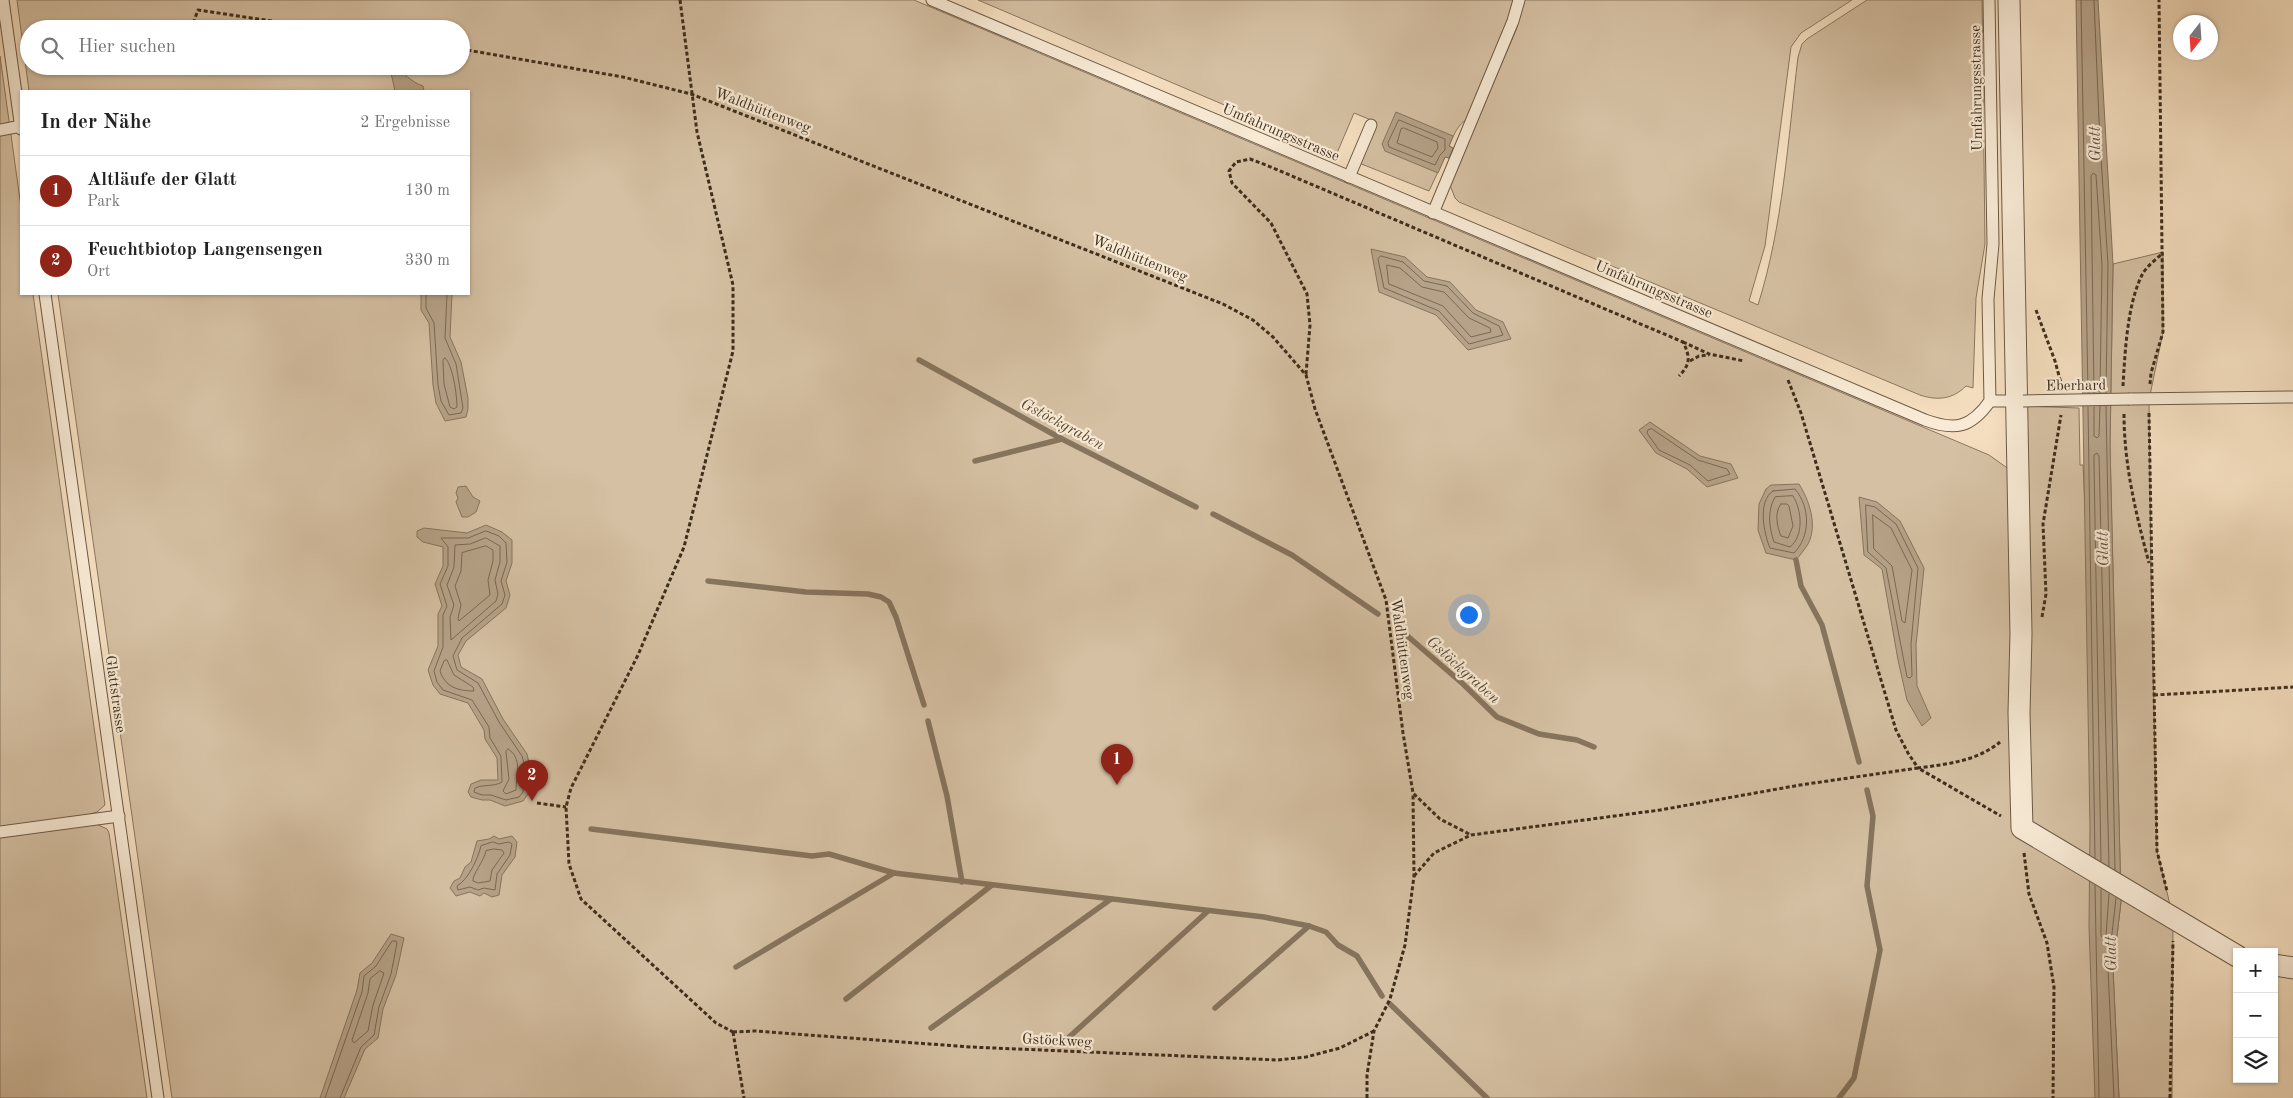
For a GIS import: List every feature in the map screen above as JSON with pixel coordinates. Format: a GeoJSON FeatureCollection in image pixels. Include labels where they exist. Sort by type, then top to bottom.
{"type":"FeatureCollection","features":[{"type":"Feature","properties":{"kind":"street"},"geometry":{"type":"LineString","coordinates":[[2009,0],[2019,401],[2021,634],[2019,713],[2022,828],[2233,954]]}},
{"type":"Feature","properties":{"kind":"street"},"geometry":{"type":"LineString","coordinates":[[2278,966],[2293,968]]}},
{"type":"Feature","properties":{"kind":"lane"},"geometry":{"type":"LineString","coordinates":[[3,0],[20,121]]}},
{"type":"Feature","properties":{"kind":"lane","name":"Umfahrungsstrasse"},"geometry":{"type":"LineString","coordinates":[[932,0],[1941,426],[1953,427],[1965,425],[1982,411],[1990,401],[1988,299],[1993,244],[1989,0]]}},
{"type":"Feature","properties":{"kind":"lane"},"geometry":{"type":"LineString","coordinates":[[1433,213],[1513,21],[1519,0]]}},
{"type":"Feature","properties":{"kind":"lane"},"geometry":{"type":"LineString","coordinates":[[1349,177],[1371,125]]}},
{"type":"Feature","properties":{"kind":"lane"},"geometry":{"type":"LineString","coordinates":[[0,130],[20,128]]}},
{"type":"Feature","properties":{"kind":"lane","name":"Glattstrasse"},"geometry":{"type":"LineString","coordinates":[[45,295],[158,1098]]}},
{"type":"Feature","properties":{"kind":"lane","name":"Eberhard"},"geometry":{"type":"LineString","coordinates":[[1990,401],[2293,397]]}},
{"type":"Feature","properties":{"kind":"lane"},"geometry":{"type":"LineString","coordinates":[[0,832],[119,816]]}},
{"type":"Feature","properties":{"kind":"path"},"geometry":{"type":"LineString","coordinates":[[680,0],[697,132],[733,285],[733,351],[684,547],[638,655],[571,788],[566,807],[569,864],[580,899],[716,1023],[733,1032],[744,1098]]}},
{"type":"Feature","properties":{"kind":"path"},"geometry":{"type":"LineString","coordinates":[[2158,0],[2163,332],[2150,373],[2148,444],[2157,851],[2173,917],[2170,1098]]}},
{"type":"Feature","properties":{"kind":"path"},"geometry":{"type":"LineString","coordinates":[[194,20],[198,10],[265,20]]}},
{"type":"Feature","properties":{"kind":"path","name":"Waldhüttenweg"},"geometry":{"type":"LineString","coordinates":[[470,51],[614,75],[691,94],[1223,304],[1253,320],[1273,337],[1306,375],[1315,409],[1386,600],[1403,733],[1413,793],[1414,876],[1405,945],[1390,999],[1374,1031],[1367,1075],[1367,1098]]}},
{"type":"Feature","properties":{"kind":"path"},"geometry":{"type":"LineString","coordinates":[[1306,375],[1310,325],[1308,294],[1271,223],[1232,183],[1229,171],[1236,162],[1250,159],[1266,165],[1709,354],[1748,362]]}},
{"type":"Feature","properties":{"kind":"path"},"geometry":{"type":"LineString","coordinates":[[2036,309],[2055,361],[2062,386],[2062,395]]}},
{"type":"Feature","properties":{"kind":"path"},"geometry":{"type":"LineString","coordinates":[[1683,342],[1690,361]]}},
{"type":"Feature","properties":{"kind":"path"},"geometry":{"type":"LineString","coordinates":[[1679,376],[1686,369],[1690,361],[1699,356],[1709,354]]}},
{"type":"Feature","properties":{"kind":"path"},"geometry":{"type":"LineString","coordinates":[[1784,377],[1790,381],[1801,413],[1896,730],[1908,753],[1918,768],[2022,828],[2029,894],[2047,944],[2054,988],[2053,1098]]}},
{"type":"Feature","properties":{"kind":"path"},"geometry":{"type":"LineString","coordinates":[[2042,621],[2046,594],[2043,524],[2061,424],[2061,405]]}},
{"type":"Feature","properties":{"kind":"path"},"geometry":{"type":"LineString","coordinates":[[2154,695],[2293,687]]}},
{"type":"Feature","properties":{"kind":"path"},"geometry":{"type":"LineString","coordinates":[[1414,876],[1434,854],[1471,835],[1660,810],[1800,785],[1954,763],[1987,752],[2001,741]]}},
{"type":"Feature","properties":{"kind":"path"},"geometry":{"type":"LineString","coordinates":[[1413,793],[1440,819],[1471,835]]}},
{"type":"Feature","properties":{"kind":"path"},"geometry":{"type":"LineString","coordinates":[[537,802],[566,807]]}},
{"type":"Feature","properties":{"kind":"path","name":"Gstöckweg"},"geometry":{"type":"LineString","coordinates":[[733,1032],[755,1031],[1070,1052],[1278,1060],[1306,1057],[1340,1048],[1374,1031]]}},
{"type":"Feature","properties":{"kind":"shaded area"},"geometry":{"type":"Polygon","coordinates":[[[17,0],[914,0],[1989,455],[2013,472],[2020,406],[2079,408],[2080,465],[2083,465],[2113,1098],[172,1098],[58,295],[470,295],[470,90],[29,90],[27,75],[470,75],[470,20],[20,20],[20,23],[17,0]]]}},
{"type":"Feature","properties":{"kind":"shaded area"},"geometry":{"type":"Polygon","coordinates":[[[978,0],[1515,0],[1515,4],[1469,117],[1454,134],[1449,146],[1453,148],[1449,158],[1445,157],[1429,191],[1359,163],[1376,122],[1354,113],[1337,153],[978,0]]]}},
{"type":"Feature","properties":{"kind":"shaded area"},"geometry":{"type":"Polygon","coordinates":[[[1524,0],[1852,0],[1801,33],[1791,47],[1765,246],[1749,301],[1758,305],[1779,213],[1798,57],[1802,44],[1867,0],[1982,0],[1985,244],[1976,298],[1973,388],[1966,386],[1956,394],[1945,398],[1920,395],[1459,202],[1455,198],[1450,185],[1516,30],[1524,0]]]}},
{"type":"Feature","properties":{"kind":"shaded area"},"geometry":{"type":"Polygon","coordinates":[[[0,56],[20,200],[20,295],[33,295],[105,805],[97,812],[84,816],[0,827],[0,56]]]}},
{"type":"Feature","properties":{"kind":"shaded area"},"geometry":{"type":"Polygon","coordinates":[[[2163,252],[2163,332],[2149,400],[2157,851],[2173,917],[2172,1098],[2119,1098],[2113,969],[2121,902],[2110,446],[2113,264],[2163,252]]]}},
{"type":"Feature","properties":{"kind":"shaded area"},"geometry":{"type":"Polygon","coordinates":[[[96,824],[107,829],[109,833],[147,1098],[0,1098],[0,836],[96,824]]]}},
{"type":"Feature","properties":{"kind":"water","name":"Glatt"},"geometry":{"type":"Polygon","coordinates":[[[2076,0],[2098,0],[2113,264],[2110,446],[2121,902],[2113,969],[2119,1098],[2095,1098],[2089,926],[2090,828],[2076,0]]]}},
{"type":"Feature","properties":{"kind":"water"},"geometry":{"type":"Polygon","coordinates":[[[391,75],[405,75],[423,86],[424,90],[395,90],[391,75]]]}},
{"type":"Feature","properties":{"kind":"water"},"geometry":{"type":"Polygon","coordinates":[[[1396,112],[1453,136],[1449,146],[1453,148],[1449,158],[1445,157],[1438,173],[1385,151],[1382,144],[1396,112]]]}},
{"type":"Feature","properties":{"kind":"water"},"geometry":{"type":"Polygon","coordinates":[[[1371,249],[1405,257],[1427,277],[1450,282],[1476,310],[1503,322],[1511,339],[1468,350],[1436,315],[1379,292],[1371,249]]]}},
{"type":"Feature","properties":{"kind":"water"},"geometry":{"type":"Polygon","coordinates":[[[421,295],[452,295],[450,337],[461,362],[468,398],[466,417],[445,421],[436,403],[429,323],[421,310],[421,295]]]}},
{"type":"Feature","properties":{"kind":"water"},"geometry":{"type":"Polygon","coordinates":[[[1650,422],[1700,456],[1731,464],[1738,478],[1707,487],[1687,469],[1656,453],[1639,430],[1650,422]]]}},
{"type":"Feature","properties":{"kind":"water"},"geometry":{"type":"Polygon","coordinates":[[[1799,484],[1811,513],[1812,529],[1808,544],[1796,560],[1766,553],[1758,530],[1759,504],[1766,489],[1771,485],[1799,484]]]}},
{"type":"Feature","properties":{"kind":"water"},"geometry":{"type":"Polygon","coordinates":[[[466,486],[473,497],[480,501],[476,512],[468,517],[462,517],[456,502],[458,498],[456,493],[458,487],[466,486]]]}},
{"type":"Feature","properties":{"kind":"water"},"geometry":{"type":"Polygon","coordinates":[[[1859,497],[1877,502],[1900,521],[1924,568],[1916,645],[1917,686],[1931,718],[1922,726],[1907,700],[1882,569],[1864,555],[1859,497]]]}},
{"type":"Feature","properties":{"kind":"water"},"geometry":{"type":"Polygon","coordinates":[[[486,525],[502,532],[512,540],[512,563],[506,581],[510,595],[506,608],[466,641],[458,655],[461,667],[482,679],[503,719],[527,754],[530,767],[527,782],[528,794],[523,801],[505,806],[490,800],[471,797],[468,792],[471,784],[481,780],[498,780],[497,758],[485,739],[484,730],[468,703],[440,694],[433,685],[428,670],[438,646],[438,614],[442,606],[435,584],[443,566],[443,547],[423,542],[417,537],[417,531],[424,528],[467,533],[486,525]]]}},
{"type":"Feature","properties":{"kind":"water"},"geometry":{"type":"Polygon","coordinates":[[[494,836],[499,839],[512,836],[517,842],[515,857],[502,875],[499,895],[492,897],[484,893],[480,896],[470,892],[456,896],[450,888],[454,881],[460,878],[465,867],[471,862],[477,841],[494,836]]]}},
{"type":"Feature","properties":{"kind":"water"},"geometry":{"type":"Polygon","coordinates":[[[391,934],[404,938],[396,975],[383,1009],[378,1038],[365,1049],[344,1098],[320,1098],[357,990],[360,973],[372,963],[391,934]]]}},
{"type":"Feature","properties":{"kind":"waterway","name":"Gstöckgraben"},"geometry":{"type":"LineString","coordinates":[[919,360],[1062,439],[1196,507]]}},
{"type":"Feature","properties":{"kind":"waterway"},"geometry":{"type":"LineString","coordinates":[[975,461],[1062,439]]}},
{"type":"Feature","properties":{"kind":"waterway","name":"Gstöckgraben"},"geometry":{"type":"LineString","coordinates":[[1213,514],[1292,555],[1378,614]]}},
{"type":"Feature","properties":{"kind":"waterway"},"geometry":{"type":"LineString","coordinates":[[1796,560],[1801,586],[1822,625],[1859,762]]}},
{"type":"Feature","properties":{"kind":"waterway"},"geometry":{"type":"LineString","coordinates":[[708,581],[806,592],[868,594],[881,597],[889,602],[896,617],[924,705]]}},
{"type":"Feature","properties":{"kind":"waterway","name":"Gstöckgraben"},"geometry":{"type":"LineString","coordinates":[[1404,633],[1463,684],[1497,717],[1539,734],[1577,740],[1594,747]]}},
{"type":"Feature","properties":{"kind":"waterway"},"geometry":{"type":"LineString","coordinates":[[928,721],[947,796],[962,882]]}},
{"type":"Feature","properties":{"kind":"waterway"},"geometry":{"type":"LineString","coordinates":[[1839,1098],[1854,1078],[1880,950],[1867,886],[1873,816],[1867,790]]}},
{"type":"Feature","properties":{"kind":"waterway"},"geometry":{"type":"LineString","coordinates":[[591,829],[812,856],[829,854],[894,873],[1264,917],[1309,926],[1326,932],[1338,945],[1357,956],[1382,996]]}},
{"type":"Feature","properties":{"kind":"waterway"},"geometry":{"type":"LineString","coordinates":[[736,967],[894,873]]}},
{"type":"Feature","properties":{"kind":"waterway"},"geometry":{"type":"LineString","coordinates":[[846,999],[992,885]]}},
{"type":"Feature","properties":{"kind":"waterway"},"geometry":{"type":"LineString","coordinates":[[931,1028],[1111,899]]}},
{"type":"Feature","properties":{"kind":"waterway"},"geometry":{"type":"LineString","coordinates":[[1067,1039],[1208,911]]}},
{"type":"Feature","properties":{"kind":"waterway"},"geometry":{"type":"LineString","coordinates":[[1215,1008],[1309,926]]}},
{"type":"Feature","properties":{"kind":"waterway"},"geometry":{"type":"LineString","coordinates":[[1390,1004],[1487,1098]]}},
{"type":"Feature","properties":{"kind":"place","name":"Altläufe der Glatt"},"geometry":{"type":"Point","coordinates":[1117,785]}},
{"type":"Feature","properties":{"kind":"place","name":"Feuchtbiotop Langensengen"},"geometry":{"type":"Point","coordinates":[532,801]}}]}
